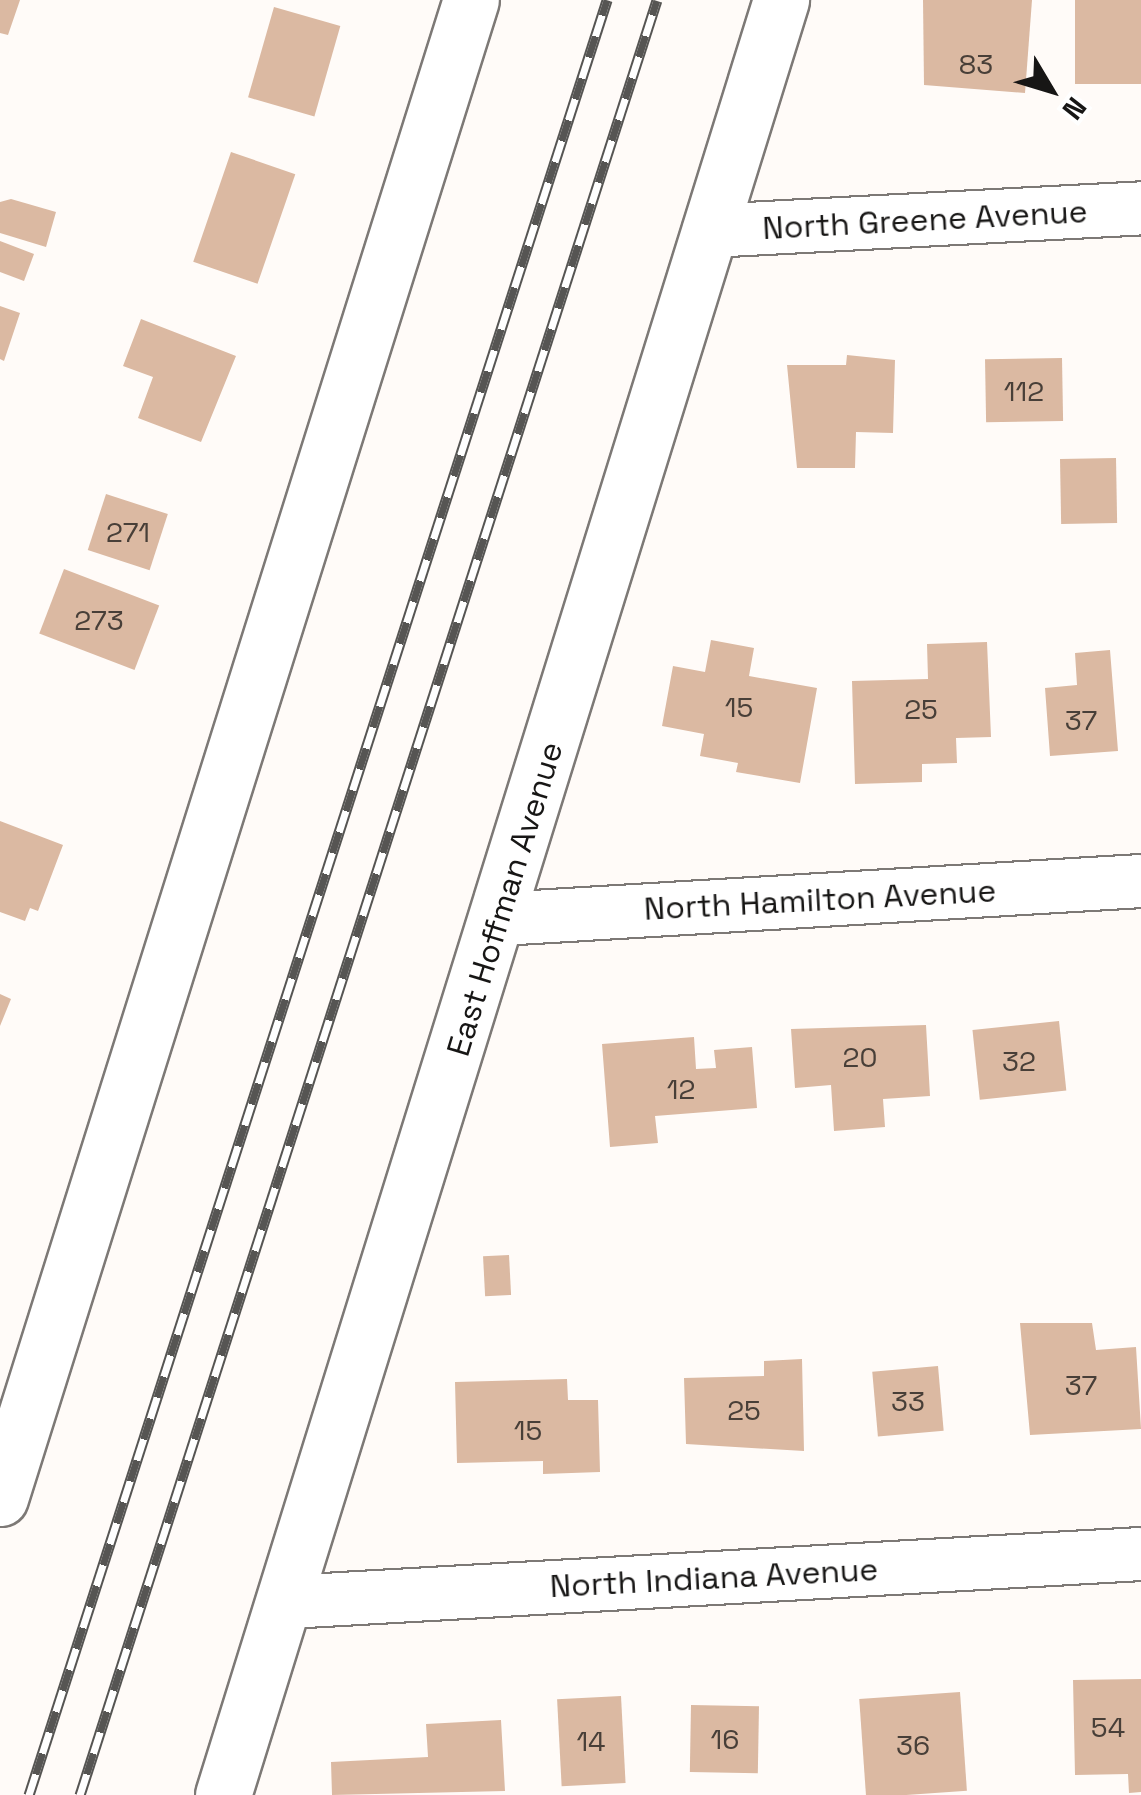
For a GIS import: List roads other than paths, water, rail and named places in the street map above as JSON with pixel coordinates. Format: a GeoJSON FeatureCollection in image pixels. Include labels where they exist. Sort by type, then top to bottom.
{"type":"FeatureCollection","features":[{"type":"Feature","properties":{"kind":"street"},"geometry":{"type":"LineString","coordinates":[[0,1498],[470,0]]}},
{"type":"Feature","properties":{"kind":"street","name":"East Hoffman Avenue"},"geometry":{"type":"LineString","coordinates":[[224,1795],[288,1602],[500,919],[780,0]]}},
{"type":"Feature","properties":{"kind":"street","name":"North Greene Avenue"},"geometry":{"type":"LineString","coordinates":[[709,231],[1141,208]]}},
{"type":"Feature","properties":{"kind":"street","name":"North Hamilton Avenue"},"geometry":{"type":"LineString","coordinates":[[500,919],[1141,881]]}},
{"type":"Feature","properties":{"kind":"street","name":"North Indiana Avenue"},"geometry":{"type":"LineString","coordinates":[[288,1602],[1141,1554]]}},
{"type":"Feature","properties":{"kind":"railway"},"geometry":{"type":"LineString","coordinates":[[29,1795],[607,0]]}},
{"type":"Feature","properties":{"kind":"railway"},"geometry":{"type":"LineString","coordinates":[[80,1795],[657,0]]}}]}
